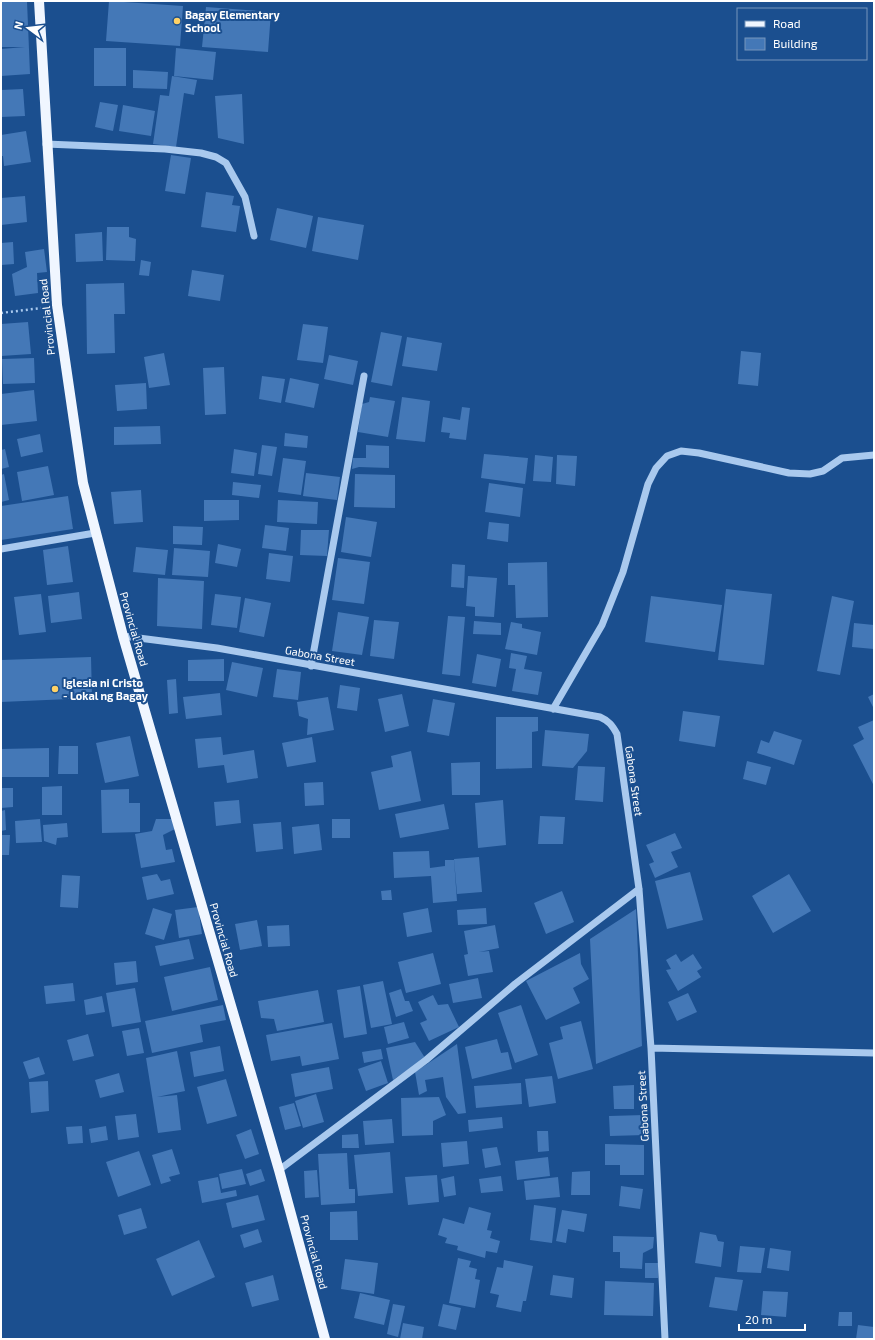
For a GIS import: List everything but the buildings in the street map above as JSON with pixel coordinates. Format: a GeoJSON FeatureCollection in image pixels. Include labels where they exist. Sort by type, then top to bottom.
{"type":"FeatureCollection","features":[{"type":"Feature","properties":{"kind":"main road","name":"Provincial Road"},"geometry":{"type":"LineString","coordinates":[[39,1],[46,144],[57,305],[83,483],[123,636],[279,1170],[325,1339]]}},
{"type":"Feature","properties":{"kind":"street"},"geometry":{"type":"LineString","coordinates":[[46,144],[164,149],[201,153],[216,157],[226,163],[245,197],[254,236]]}},
{"type":"Feature","properties":{"kind":"street"},"geometry":{"type":"LineString","coordinates":[[311,666],[364,376]]}},
{"type":"Feature","properties":{"kind":"street"},"geometry":{"type":"LineString","coordinates":[[553,709],[602,625],[624,572],[648,484],[656,468],[667,456],[681,451],[699,453],[789,473],[810,474],[823,471],[842,458],[874,455]]}},
{"type":"Feature","properties":{"kind":"street"},"geometry":{"type":"LineString","coordinates":[[1,549],[95,533]]}},
{"type":"Feature","properties":{"kind":"street","name":"Gabona Street"},"geometry":{"type":"LineString","coordinates":[[123,636],[217,648],[600,717],[608,720],[613,726],[616,734],[639,889],[651,1048],[665,1339]]}},
{"type":"Feature","properties":{"kind":"street"},"geometry":{"type":"LineString","coordinates":[[279,1170],[426,1060],[515,984],[639,889]]}},
{"type":"Feature","properties":{"kind":"street"},"geometry":{"type":"LineString","coordinates":[[651,1048],[874,1053]]}},
{"type":"Feature","properties":{"kind":"path"},"geometry":{"type":"LineString","coordinates":[[1,313],[57,305]]}},
{"type":"Feature","properties":{"kind":"place","name":"Bagay Elementary School"},"geometry":{"type":"Point","coordinates":[177,21]}},
{"type":"Feature","properties":{"kind":"place","name":"Iglesia ni Cristo - Lokal ng Bagay"},"geometry":{"type":"Point","coordinates":[55,689]}}]}
